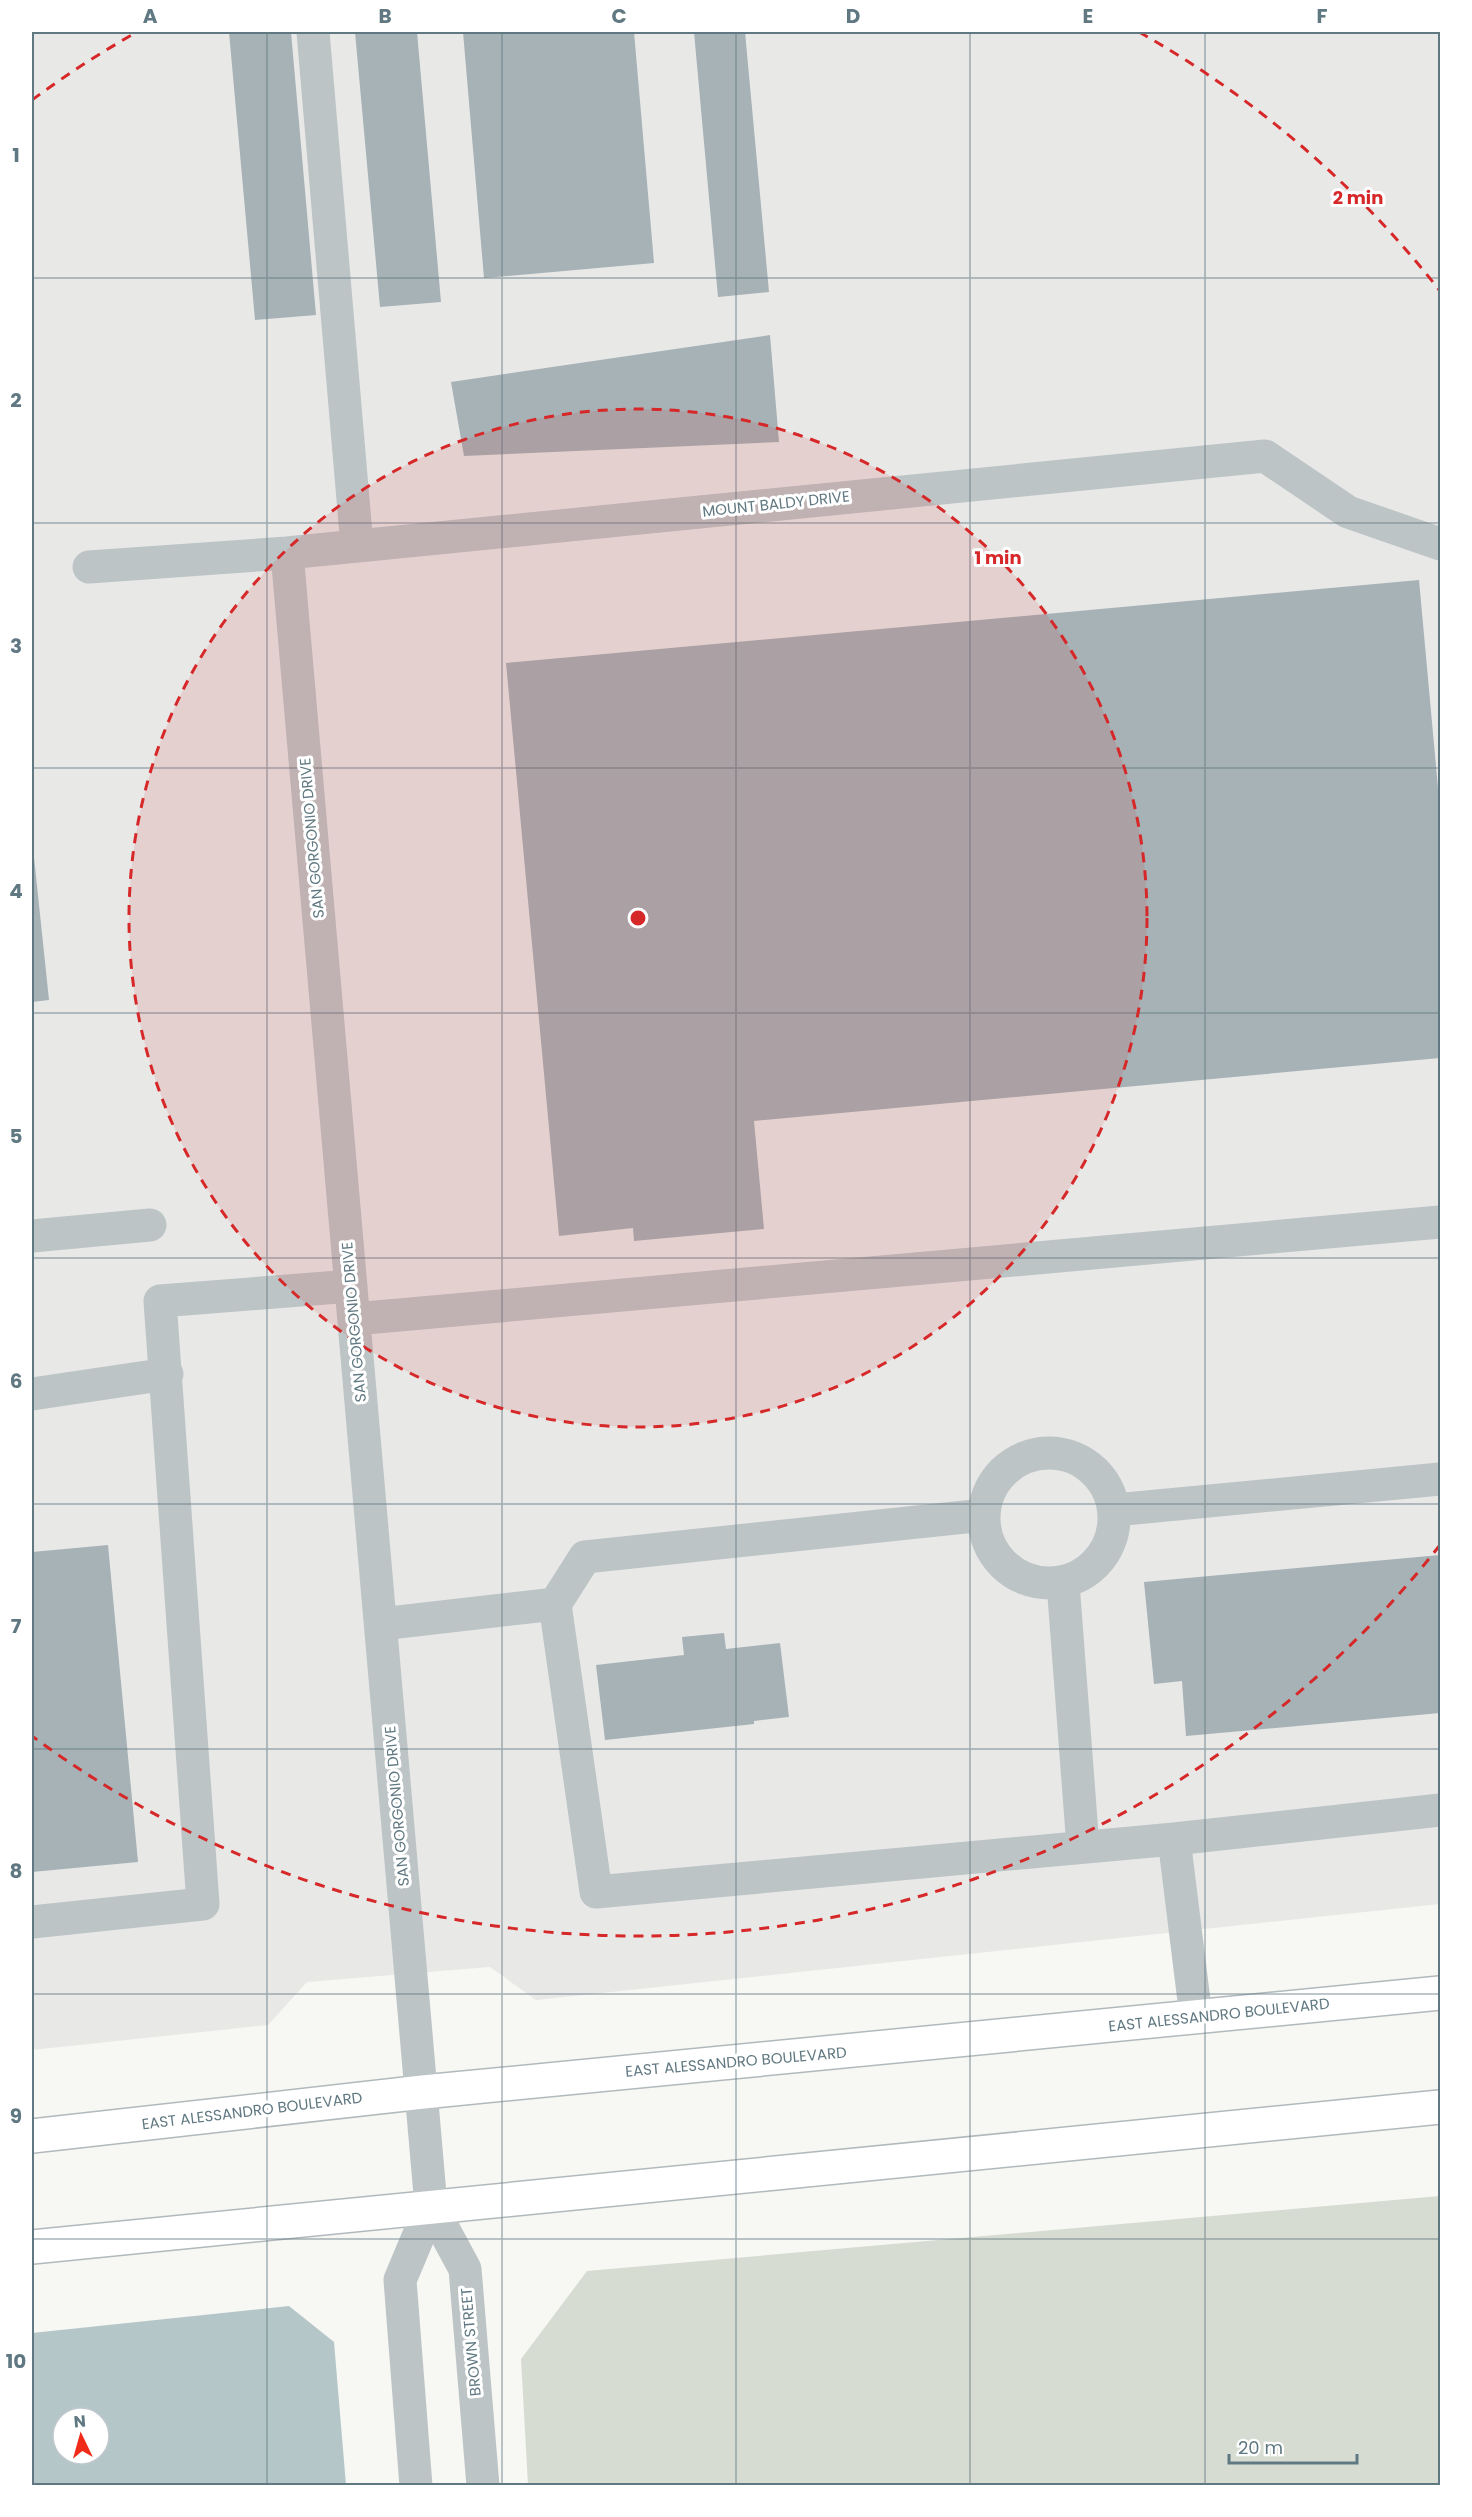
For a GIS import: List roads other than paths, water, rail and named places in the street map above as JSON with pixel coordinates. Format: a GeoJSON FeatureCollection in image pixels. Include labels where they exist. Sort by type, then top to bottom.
{"type":"FeatureCollection","features":[{"type":"Feature","properties":{"kind":"main road","name":"EAST ALESSANDRO BOULEVARD"},"geometry":{"type":"LineString","coordinates":[[32,2136],[423,2092],[1440,1993]]}},
{"type":"Feature","properties":{"kind":"main road"},"geometry":{"type":"LineString","coordinates":[[32,2247],[1440,2107]]}},
{"type":"Feature","properties":{"kind":"street"},"geometry":{"type":"LineString","coordinates":[[313,32],[357,546]]}},
{"type":"Feature","properties":{"kind":"street","name":"MOUNT BALDY DRIVE"},"geometry":{"type":"LineString","coordinates":[[89,567],[286,553],[1265,456],[1348,512],[1440,544]]}},
{"type":"Feature","properties":{"kind":"street","name":"SAN GORGONIO DRIVE"},"geometry":{"type":"LineString","coordinates":[[286,553],[423,2092]]}},
{"type":"Feature","properties":{"kind":"street"},"geometry":{"type":"LineString","coordinates":[[354,1319],[1440,1222]]}},
{"type":"Feature","properties":{"kind":"street"},"geometry":{"type":"LineString","coordinates":[[32,1236],[150,1225]]}},
{"type":"Feature","properties":{"kind":"street"},"geometry":{"type":"LineString","coordinates":[[32,1922],[203,1904],[160,1301],[351,1286]]}},
{"type":"Feature","properties":{"kind":"street"},"geometry":{"type":"LineString","coordinates":[[32,1394],[167,1374]]}},
{"type":"Feature","properties":{"kind":"street"},"geometry":{"type":"LineString","coordinates":[[1058,1453],[1078,1459],[1096,1472],[1108,1489],[1115,1510],[1114,1530],[1108,1548],[1096,1564],[1081,1576],[1063,1582],[1043,1584],[1023,1579],[1006,1568],[993,1553],[985,1535],[984,1515],[988,1494],[999,1476],[1016,1462],[1036,1454],[1058,1453]]}},
{"type":"Feature","properties":{"kind":"street"},"geometry":{"type":"LineString","coordinates":[[1115,1510],[1440,1479]]}},
{"type":"Feature","properties":{"kind":"street"},"geometry":{"type":"LineString","coordinates":[[984,1515],[585,1557],[555,1604],[596,1892],[1174,1839],[1440,1810]]}},
{"type":"Feature","properties":{"kind":"street"},"geometry":{"type":"LineString","coordinates":[[1063,1582],[1083,1847]]}},
{"type":"Feature","properties":{"kind":"street"},"geometry":{"type":"LineString","coordinates":[[381,1624],[555,1604]]}},
{"type":"Feature","properties":{"kind":"street"},"geometry":{"type":"LineString","coordinates":[[1174,1839],[1196,2017]]}},
{"type":"Feature","properties":{"kind":"street","name":"BROWN STREET"},"geometry":{"type":"LineString","coordinates":[[423,2092],[431,2206],[465,2269],[483,2486]]}},
{"type":"Feature","properties":{"kind":"street","name":"BROWN STREET"},"geometry":{"type":"LineString","coordinates":[[416,2486],[400,2280],[431,2206]]}}]}
